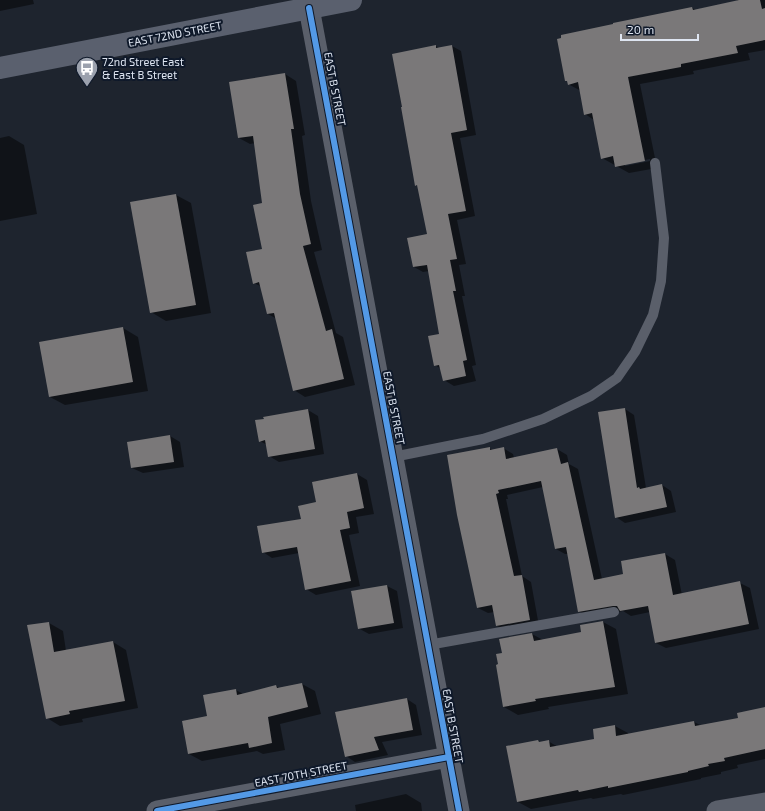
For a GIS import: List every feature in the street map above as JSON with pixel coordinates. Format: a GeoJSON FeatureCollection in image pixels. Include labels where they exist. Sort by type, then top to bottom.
{"type":"FeatureCollection","features":[{"type":"Feature","properties":{"kind":"main road","name":"EAST 72ND STREET"},"geometry":{"type":"LineString","coordinates":[[0,68],[351,0]]}},
{"type":"Feature","properties":{"kind":"street","name":"EAST B STREET"},"geometry":{"type":"LineString","coordinates":[[309,8],[459,811]]}},
{"type":"Feature","properties":{"kind":"street","name":"EAST 70TH STREET"},"geometry":{"type":"LineString","coordinates":[[157,811],[449,756]]}},
{"type":"Feature","properties":{"kind":"street"},"geometry":{"type":"LineString","coordinates":[[717,811],[765,803]]}},
{"type":"Feature","properties":{"kind":"lane"},"geometry":{"type":"LineString","coordinates":[[393,457],[483,439],[543,419],[591,396],[617,378],[635,352],[653,315],[661,281],[664,238],[655,163]]}},
{"type":"Feature","properties":{"kind":"lane"},"geometry":{"type":"LineString","coordinates":[[428,645],[614,612]]}},
{"type":"Feature","properties":{"kind":"building"},"geometry":{"type":"Polygon","coordinates":[[[739,0],[760,0],[762,9],[765,8],[765,40],[736,46],[738,53],[681,64],[681,67],[628,77],[645,161],[615,167],[613,156],[601,159],[592,113],[584,115],[578,82],[568,85],[567,81],[565,81],[557,39],[561,38],[561,35],[613,23],[692,7],[693,10],[739,0]]]}},
{"type":"Feature","properties":{"kind":"building"},"geometry":{"type":"Polygon","coordinates":[[[436,45],[436,48],[452,45],[467,130],[451,133],[466,211],[448,214],[457,259],[450,260],[456,291],[453,291],[467,360],[463,361],[466,376],[443,381],[439,365],[434,366],[428,336],[439,334],[427,265],[413,267],[407,238],[427,234],[417,185],[415,186],[392,54],[436,45]]]}},
{"type":"Feature","properties":{"kind":"building"},"geometry":{"type":"Polygon","coordinates":[[[285,73],[294,129],[291,129],[300,194],[311,244],[303,246],[326,331],[332,329],[344,379],[293,391],[274,313],[267,314],[259,282],[253,284],[246,252],[262,249],[253,205],[262,203],[253,136],[238,138],[229,82],[285,73]]]}},
{"type":"Feature","properties":{"kind":"building"},"geometry":{"type":"Polygon","coordinates":[[[176,194],[196,305],[150,313],[130,202],[176,194]]]}},
{"type":"Feature","properties":{"kind":"building"},"geometry":{"type":"Polygon","coordinates":[[[123,327],[133,382],[49,397],[39,342],[123,327]]]}},
{"type":"Feature","properties":{"kind":"building"},"geometry":{"type":"Polygon","coordinates":[[[625,408],[637,488],[639,487],[640,489],[662,484],[667,507],[615,518],[598,412],[625,408]]]}},
{"type":"Feature","properties":{"kind":"building"},"geometry":{"type":"Polygon","coordinates":[[[308,409],[315,449],[268,457],[265,440],[259,442],[255,420],[264,419],[263,417],[308,409]]]}},
{"type":"Feature","properties":{"kind":"building"},"geometry":{"type":"Polygon","coordinates":[[[170,435],[174,462],[131,468],[127,442],[170,435]]]}},
{"type":"Feature","properties":{"kind":"building"},"geometry":{"type":"Polygon","coordinates":[[[490,447],[490,450],[504,447],[506,459],[557,448],[561,464],[568,462],[594,580],[623,574],[621,561],[665,553],[673,595],[740,581],[749,624],[655,643],[648,606],[620,611],[617,606],[613,606],[578,612],[566,547],[555,549],[541,481],[498,490],[499,493],[496,494],[514,576],[522,575],[530,620],[496,626],[492,605],[477,608],[457,515],[447,455],[490,447]]]}},
{"type":"Feature","properties":{"kind":"building"},"geometry":{"type":"Polygon","coordinates":[[[357,473],[364,508],[347,512],[350,528],[340,530],[351,581],[305,590],[297,547],[262,553],[257,526],[301,519],[298,506],[316,502],[312,482],[357,473]]]}},
{"type":"Feature","properties":{"kind":"building"},"geometry":{"type":"Polygon","coordinates":[[[387,585],[394,623],[358,629],[351,591],[387,585]]]}},
{"type":"Feature","properties":{"kind":"building"},"geometry":{"type":"Polygon","coordinates":[[[603,621],[615,687],[535,699],[536,701],[503,707],[496,665],[498,664],[496,654],[502,653],[499,639],[532,633],[534,641],[581,632],[580,625],[603,621]]]}},
{"type":"Feature","properties":{"kind":"building"},"geometry":{"type":"Polygon","coordinates":[[[49,622],[54,652],[113,641],[125,701],[69,711],[70,714],[46,719],[27,625],[49,622]]]}},
{"type":"Feature","properties":{"kind":"building"},"geometry":{"type":"Polygon","coordinates":[[[302,683],[308,707],[268,717],[272,743],[249,748],[248,743],[188,754],[182,721],[207,716],[203,695],[236,689],[237,695],[276,685],[277,688],[302,683]]]}},
{"type":"Feature","properties":{"kind":"building"},"geometry":{"type":"Polygon","coordinates":[[[407,698],[413,730],[374,737],[379,750],[345,757],[335,712],[407,698]]]}},
{"type":"Feature","properties":{"kind":"building"},"geometry":{"type":"Polygon","coordinates":[[[765,707],[765,749],[724,758],[725,761],[708,764],[709,766],[688,772],[608,788],[608,786],[579,792],[578,790],[517,802],[506,746],[538,740],[539,742],[549,740],[550,747],[594,739],[593,729],[615,725],[616,736],[694,721],[695,726],[738,718],[737,713],[765,707]]]}},
{"type":"Feature","properties":{"kind":"cycle path"},"geometry":{"type":"LineString","coordinates":[[309,8],[459,811]]}},
{"type":"Feature","properties":{"kind":"cycle path"},"geometry":{"type":"LineString","coordinates":[[157,811],[449,757]]}},
{"type":"Feature","properties":{"kind":"place","name":"72nd Street East & East B Street"},"geometry":{"type":"Point","coordinates":[87,88]}}]}
